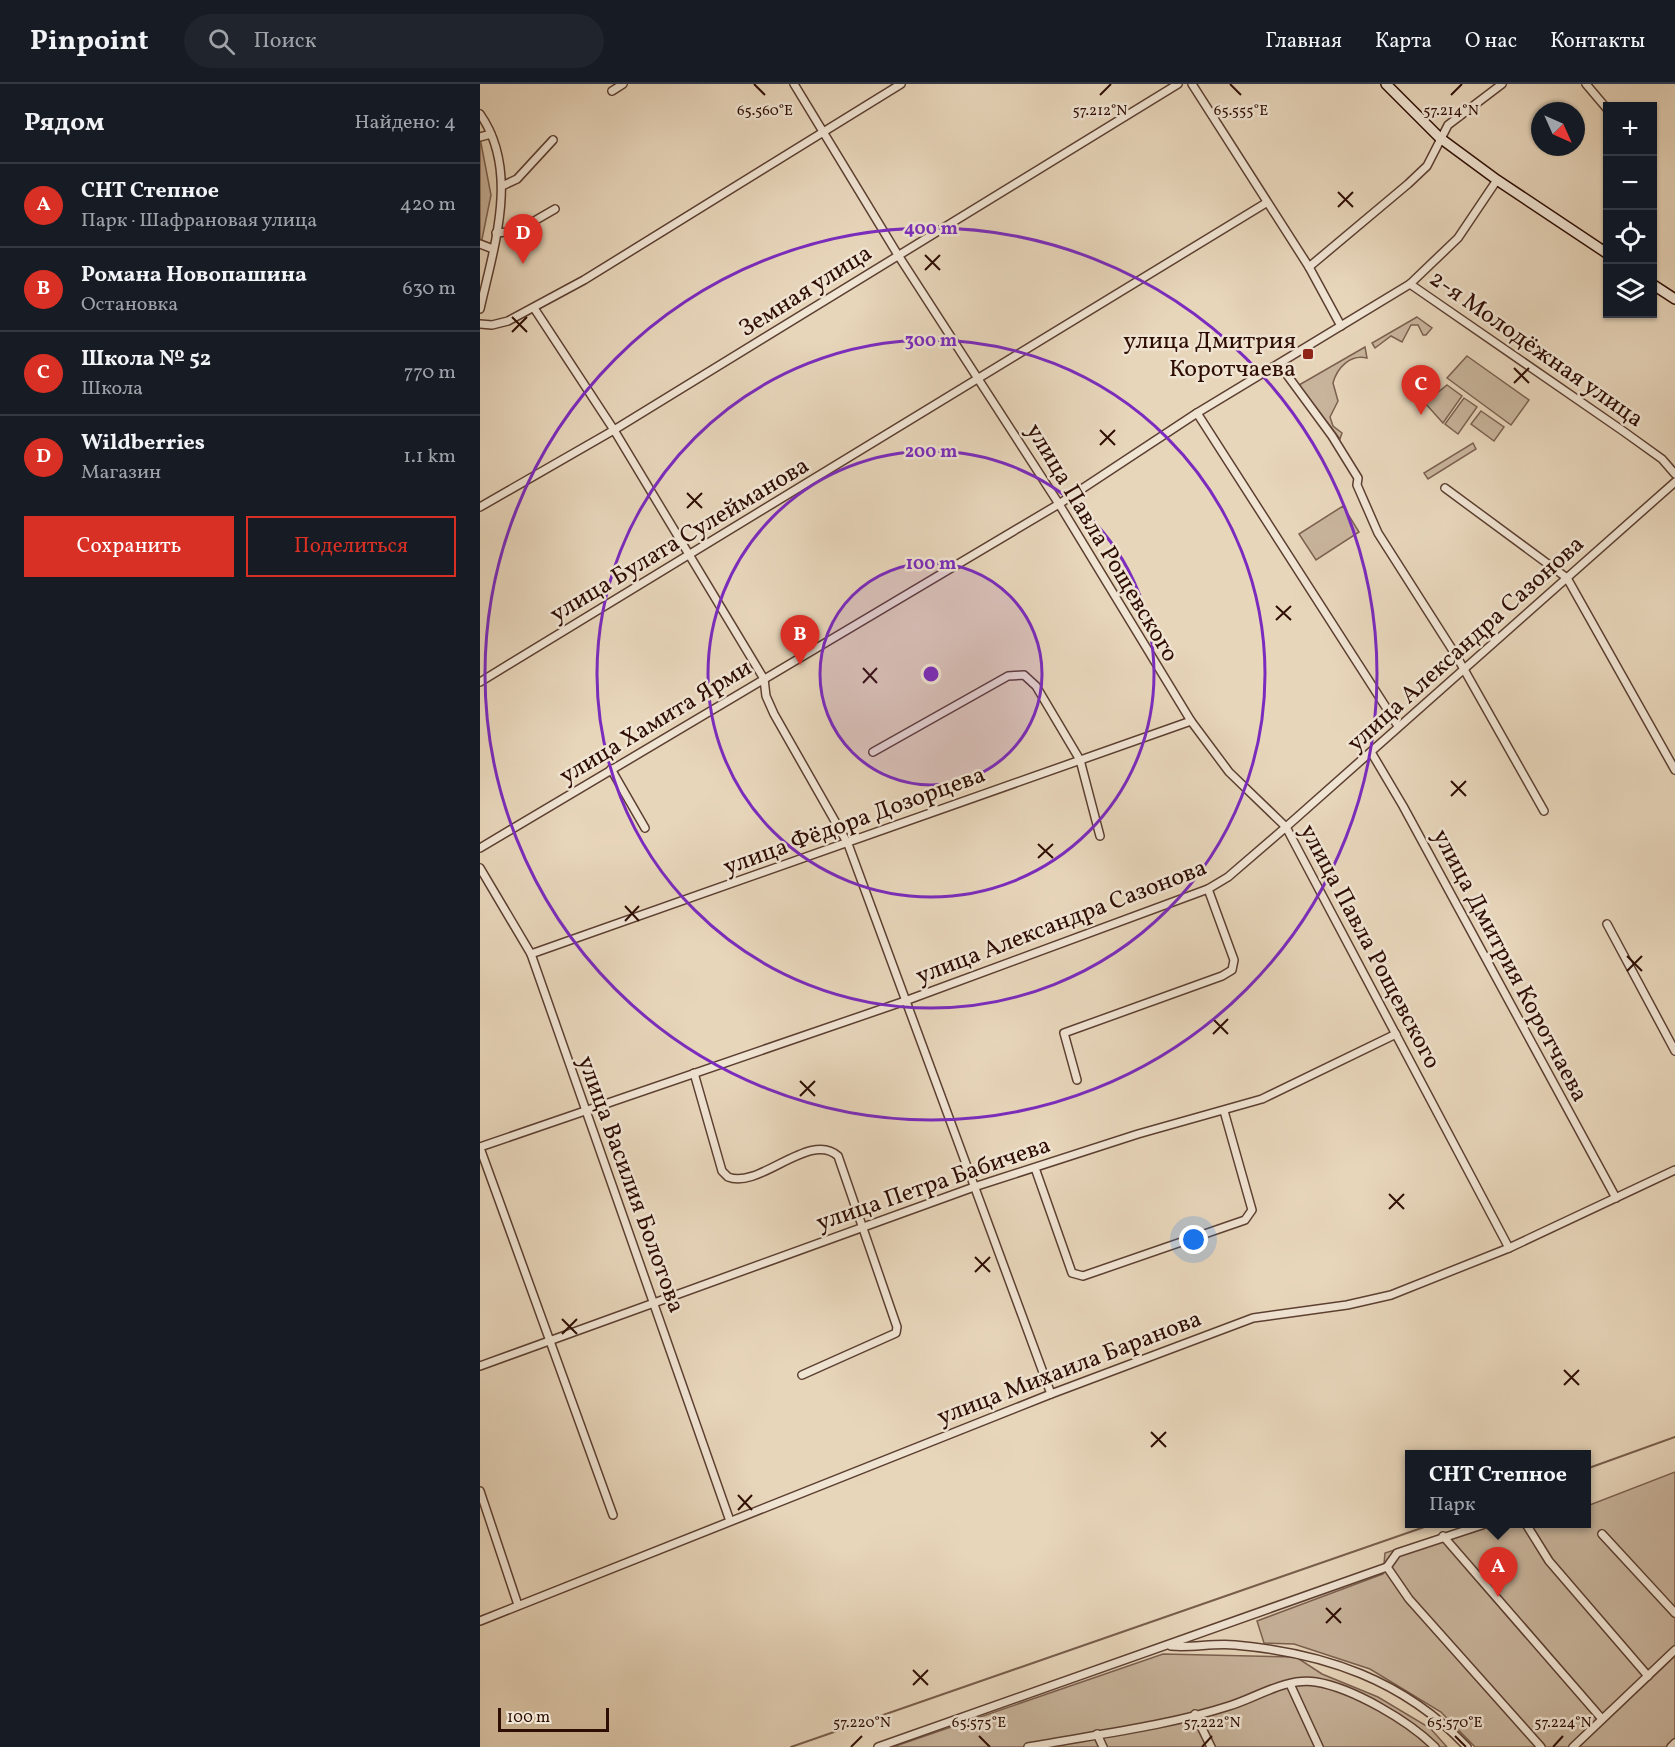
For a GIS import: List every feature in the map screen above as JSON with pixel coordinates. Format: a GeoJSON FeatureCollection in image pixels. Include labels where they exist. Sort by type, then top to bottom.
{"type":"FeatureCollection","features":[{"type":"Feature","properties":{"kind":"street"},"geometry":{"type":"LineString","coordinates":[[612,91],[623,84]]}},
{"type":"Feature","properties":{"kind":"street","name":"улица Павла Рощевского"},"geometry":{"type":"LineString","coordinates":[[794,84],[898,255],[1059,504],[1191,722],[1229,772],[1286,827],[1509,1248]]}},
{"type":"Feature","properties":{"kind":"street"},"geometry":{"type":"LineString","coordinates":[[480,324],[492,325],[508,321],[584,280],[902,84]]}},
{"type":"Feature","properties":{"kind":"street","name":"Земная улица"},"geometry":{"type":"LineString","coordinates":[[480,507],[614,430],[1178,84]]}},
{"type":"Feature","properties":{"kind":"street"},"geometry":{"type":"LineString","coordinates":[[1192,84],[1309,267],[1341,326]]}},
{"type":"Feature","properties":{"kind":"street"},"geometry":{"type":"LineString","coordinates":[[1386,84],[1440,138],[1497,180],[1603,251]]}},
{"type":"Feature","properties":{"kind":"street"},"geometry":{"type":"LineString","coordinates":[[1309,267],[1427,166],[1448,124],[1502,84]]}},
{"type":"Feature","properties":{"kind":"street"},"geometry":{"type":"LineString","coordinates":[[1586,84],[1603,104]]}},
{"type":"Feature","properties":{"kind":"street"},"geometry":{"type":"LineString","coordinates":[[480,114],[491,134],[498,158],[502,186],[496,233],[480,309]]}},
{"type":"Feature","properties":{"kind":"street"},"geometry":{"type":"LineString","coordinates":[[480,137],[491,134]]}},
{"type":"Feature","properties":{"kind":"street"},"geometry":{"type":"LineString","coordinates":[[502,186],[516,179],[553,140]]}},
{"type":"Feature","properties":{"kind":"street"},"geometry":{"type":"LineString","coordinates":[[1410,284],[1458,238],[1497,180]]}},
{"type":"Feature","properties":{"kind":"street","name":"улица Булата Сулейманова"},"geometry":{"type":"LineString","coordinates":[[480,682],[689,554],[824,475],[979,377],[1266,203]]}},
{"type":"Feature","properties":{"kind":"street"},"geometry":{"type":"LineString","coordinates":[[496,233],[517,231],[555,209]]}},
{"type":"Feature","properties":{"kind":"street"},"geometry":{"type":"LineString","coordinates":[[480,244],[493,249]]}},
{"type":"Feature","properties":{"kind":"street","name":"2-я Молодёжная улица"},"geometry":{"type":"LineString","coordinates":[[1341,326],[1410,284],[1623,431],[1662,459],[1675,474]]}},
{"type":"Feature","properties":{"kind":"street"},"geometry":{"type":"LineString","coordinates":[[1657,287],[1675,299]]}},
{"type":"Feature","properties":{"kind":"street"},"geometry":{"type":"LineString","coordinates":[[534,308],[614,430],[764,678],[766,696],[774,714],[848,844],[1051,1394]]}},
{"type":"Feature","properties":{"kind":"street","name":"улица Хамита Ярми"},"geometry":{"type":"LineString","coordinates":[[480,848],[1059,504],[1197,414],[1341,326]]}},
{"type":"Feature","properties":{"kind":"street"},"geometry":{"type":"LineString","coordinates":[[1279,364],[1337,444],[1358,478],[1357,485],[1378,533],[1463,670],[1544,811]]}},
{"type":"Feature","properties":{"kind":"street"},"geometry":{"type":"LineString","coordinates":[[1197,414],[1398,726]]}},
{"type":"Feature","properties":{"kind":"street","name":"улица Александра Сазонова"},"geometry":{"type":"LineString","coordinates":[[480,1148],[905,1001],[1208,889],[1227,877],[1286,827],[1675,482]]}},
{"type":"Feature","properties":{"kind":"street"},"geometry":{"type":"LineString","coordinates":[[1444,488],[1567,578],[1675,770]]}},
{"type":"Feature","properties":{"kind":"street"},"geometry":{"type":"LineString","coordinates":[[873,752],[1008,676],[1024,675],[1036,686],[1080,760],[1100,836]]}},
{"type":"Feature","properties":{"kind":"street","name":"улица Фёдора Дозорцева"},"geometry":{"type":"LineString","coordinates":[[531,954],[1191,722]]}},
{"type":"Feature","properties":{"kind":"street","name":"улица Дмитрия Коротчаева"},"geometry":{"type":"LineString","coordinates":[[1371,752],[1403,806],[1616,1198]]}},
{"type":"Feature","properties":{"kind":"street"},"geometry":{"type":"LineString","coordinates":[[611,770],[645,828]]}},
{"type":"Feature","properties":{"kind":"street","name":"улица Василия Болотова"},"geometry":{"type":"LineString","coordinates":[[480,868],[531,954],[584,1111],[655,1303],[730,1521]]}},
{"type":"Feature","properties":{"kind":"street"},"geometry":{"type":"LineString","coordinates":[[1077,1080],[1064,1033],[1222,976],[1232,970],[1234,960],[1208,889]]}},
{"type":"Feature","properties":{"kind":"street"},"geometry":{"type":"LineString","coordinates":[[1607,924],[1675,1051]]}},
{"type":"Feature","properties":{"kind":"street","name":"улица Петра Бабичева"},"geometry":{"type":"LineString","coordinates":[[480,1366],[974,1187],[1138,1134],[1262,1099],[1396,1034]]}},
{"type":"Feature","properties":{"kind":"street"},"geometry":{"type":"LineString","coordinates":[[694,1073],[725,1175],[732,1179],[743,1179],[816,1150],[830,1150],[838,1156],[897,1327],[896,1333],[802,1375]]}},
{"type":"Feature","properties":{"kind":"street"},"geometry":{"type":"LineString","coordinates":[[1035,1168],[1072,1273],[1083,1276],[1101,1271],[1245,1220],[1252,1210],[1224,1111]]}},
{"type":"Feature","properties":{"kind":"street"},"geometry":{"type":"LineString","coordinates":[[480,1148],[614,1515]]}},
{"type":"Feature","properties":{"kind":"street","name":"улица Михаила Баранова"},"geometry":{"type":"LineString","coordinates":[[480,1621],[1051,1394],[1253,1318],[1347,1305],[1391,1296],[1509,1248],[1675,1170]]}},
{"type":"Feature","properties":{"kind":"street"},"geometry":{"type":"LineString","coordinates":[[480,1491],[518,1605]]}},
{"type":"Feature","properties":{"kind":"street"},"geometry":{"type":"LineString","coordinates":[[878,1747],[1387,1567],[1397,1553],[1471,1528]]}},
{"type":"Feature","properties":{"kind":"street"},"geometry":{"type":"LineString","coordinates":[[1529,1528],[1550,1561],[1648,1676]]}},
{"type":"Feature","properties":{"kind":"street"},"geometry":{"type":"LineString","coordinates":[[1602,1534],[1675,1613]]}},
{"type":"Feature","properties":{"kind":"street"},"geometry":{"type":"LineString","coordinates":[[1443,1536],[1602,1719]]}},
{"type":"Feature","properties":{"kind":"street"},"geometry":{"type":"LineString","coordinates":[[1387,1567],[1409,1599],[1541,1747]]}},
{"type":"Feature","properties":{"kind":"street"},"geometry":{"type":"LineString","coordinates":[[1168,1646],[1186,1648],[1232,1644],[1291,1652],[1358,1672],[1407,1695],[1434,1714],[1467,1747]]}},
{"type":"Feature","properties":{"kind":"street"},"geometry":{"type":"LineString","coordinates":[[1573,1747],[1675,1650]]}},
{"type":"Feature","properties":{"kind":"street"},"geometry":{"type":"LineString","coordinates":[[1028,1747],[1195,1714],[1230,1706],[1290,1684],[1316,1682],[1351,1694],[1420,1732],[1435,1747]]}},
{"type":"Feature","properties":{"kind":"street"},"geometry":{"type":"LineString","coordinates":[[1290,1684],[1319,1747]]}},
{"type":"Feature","properties":{"kind":"street"},"geometry":{"type":"LineString","coordinates":[[1195,1714],[1211,1747]]}},
{"type":"Feature","properties":{"kind":"street"},"geometry":{"type":"LineString","coordinates":[[1420,1732],[1426,1747]]}},
{"type":"Feature","properties":{"kind":"street"},"geometry":{"type":"LineString","coordinates":[[1097,1734],[1103,1747]]}},
{"type":"Feature","properties":{"kind":"street"},"geometry":{"type":"LineString","coordinates":[[1671,1747],[1675,1743]]}},
{"type":"Feature","properties":{"kind":"shaded area"},"geometry":{"type":"Polygon","coordinates":[[[480,138],[491,195],[480,249],[480,138]]]}},
{"type":"Feature","properties":{"kind":"shaded area"},"geometry":{"type":"Polygon","coordinates":[[[1417,317],[1432,328],[1426,335],[1423,335],[1418,325],[1411,325],[1402,342],[1391,336],[1375,348],[1372,343],[1417,317]]]}},
{"type":"Feature","properties":{"kind":"shaded area"},"geometry":{"type":"Polygon","coordinates":[[[1365,347],[1367,358],[1355,358],[1345,363],[1333,383],[1338,401],[1330,417],[1333,426],[1342,433],[1340,439],[1299,385],[1365,347]]]}},
{"type":"Feature","properties":{"kind":"shaded area"},"geometry":{"type":"Polygon","coordinates":[[[1467,356],[1529,400],[1511,425],[1447,378],[1467,356]]]}},
{"type":"Feature","properties":{"kind":"shaded area"},"geometry":{"type":"Polygon","coordinates":[[[1447,385],[1462,396],[1443,423],[1425,403],[1447,385]]]}},
{"type":"Feature","properties":{"kind":"shaded area"},"geometry":{"type":"Polygon","coordinates":[[[1464,398],[1477,407],[1458,434],[1445,424],[1464,398]]]}},
{"type":"Feature","properties":{"kind":"shaded area"},"geometry":{"type":"Polygon","coordinates":[[[1481,411],[1504,427],[1494,441],[1471,424],[1481,411]]]}},
{"type":"Feature","properties":{"kind":"shaded area"},"geometry":{"type":"Polygon","coordinates":[[[1473,443],[1476,449],[1428,479],[1424,473],[1473,443]]]}},
{"type":"Feature","properties":{"kind":"shaded area"},"geometry":{"type":"Polygon","coordinates":[[[1343,506],[1359,532],[1316,560],[1299,534],[1343,506]]]}},
{"type":"Feature","properties":{"kind":"shaded area"},"geometry":{"type":"Polygon","coordinates":[[[1675,1472],[1675,1747],[1475,1747],[1441,1712],[1370,1669],[1294,1644],[1264,1643],[1257,1621],[1383,1574],[1385,1553],[1461,1528],[1591,1528],[1591,1504],[1675,1472]]]}},
{"type":"Feature","properties":{"kind":"shaded area"},"geometry":{"type":"Polygon","coordinates":[[[1163,1654],[1296,1657],[1322,1674],[1378,1697],[1430,1728],[1447,1747],[893,1747],[1163,1654]]]}},
{"type":"Feature","properties":{"kind":"waterway"},"geometry":{"type":"LineString","coordinates":[[1591,1467],[1675,1437]]}},
{"type":"Feature","properties":{"kind":"waterway"},"geometry":{"type":"LineString","coordinates":[[791,1747],[1421,1528]]}},
{"type":"Feature","properties":{"kind":"place","name":"Wildberries"},"geometry":{"type":"Point","coordinates":[523,264]}},
{"type":"Feature","properties":{"kind":"place","name":"улица Дмитрия Коротчаева"},"geometry":{"type":"Point","coordinates":[1308,354]}},
{"type":"Feature","properties":{"kind":"place","name":"Школа № 52"},"geometry":{"type":"Point","coordinates":[1421,415]}},
{"type":"Feature","properties":{"kind":"place","name":"Романа Новопашина"},"geometry":{"type":"Point","coordinates":[800,665]}},
{"type":"Feature","properties":{"kind":"place","name":"СНТ Степное"},"geometry":{"type":"Point","coordinates":[1498,1597]}}]}
